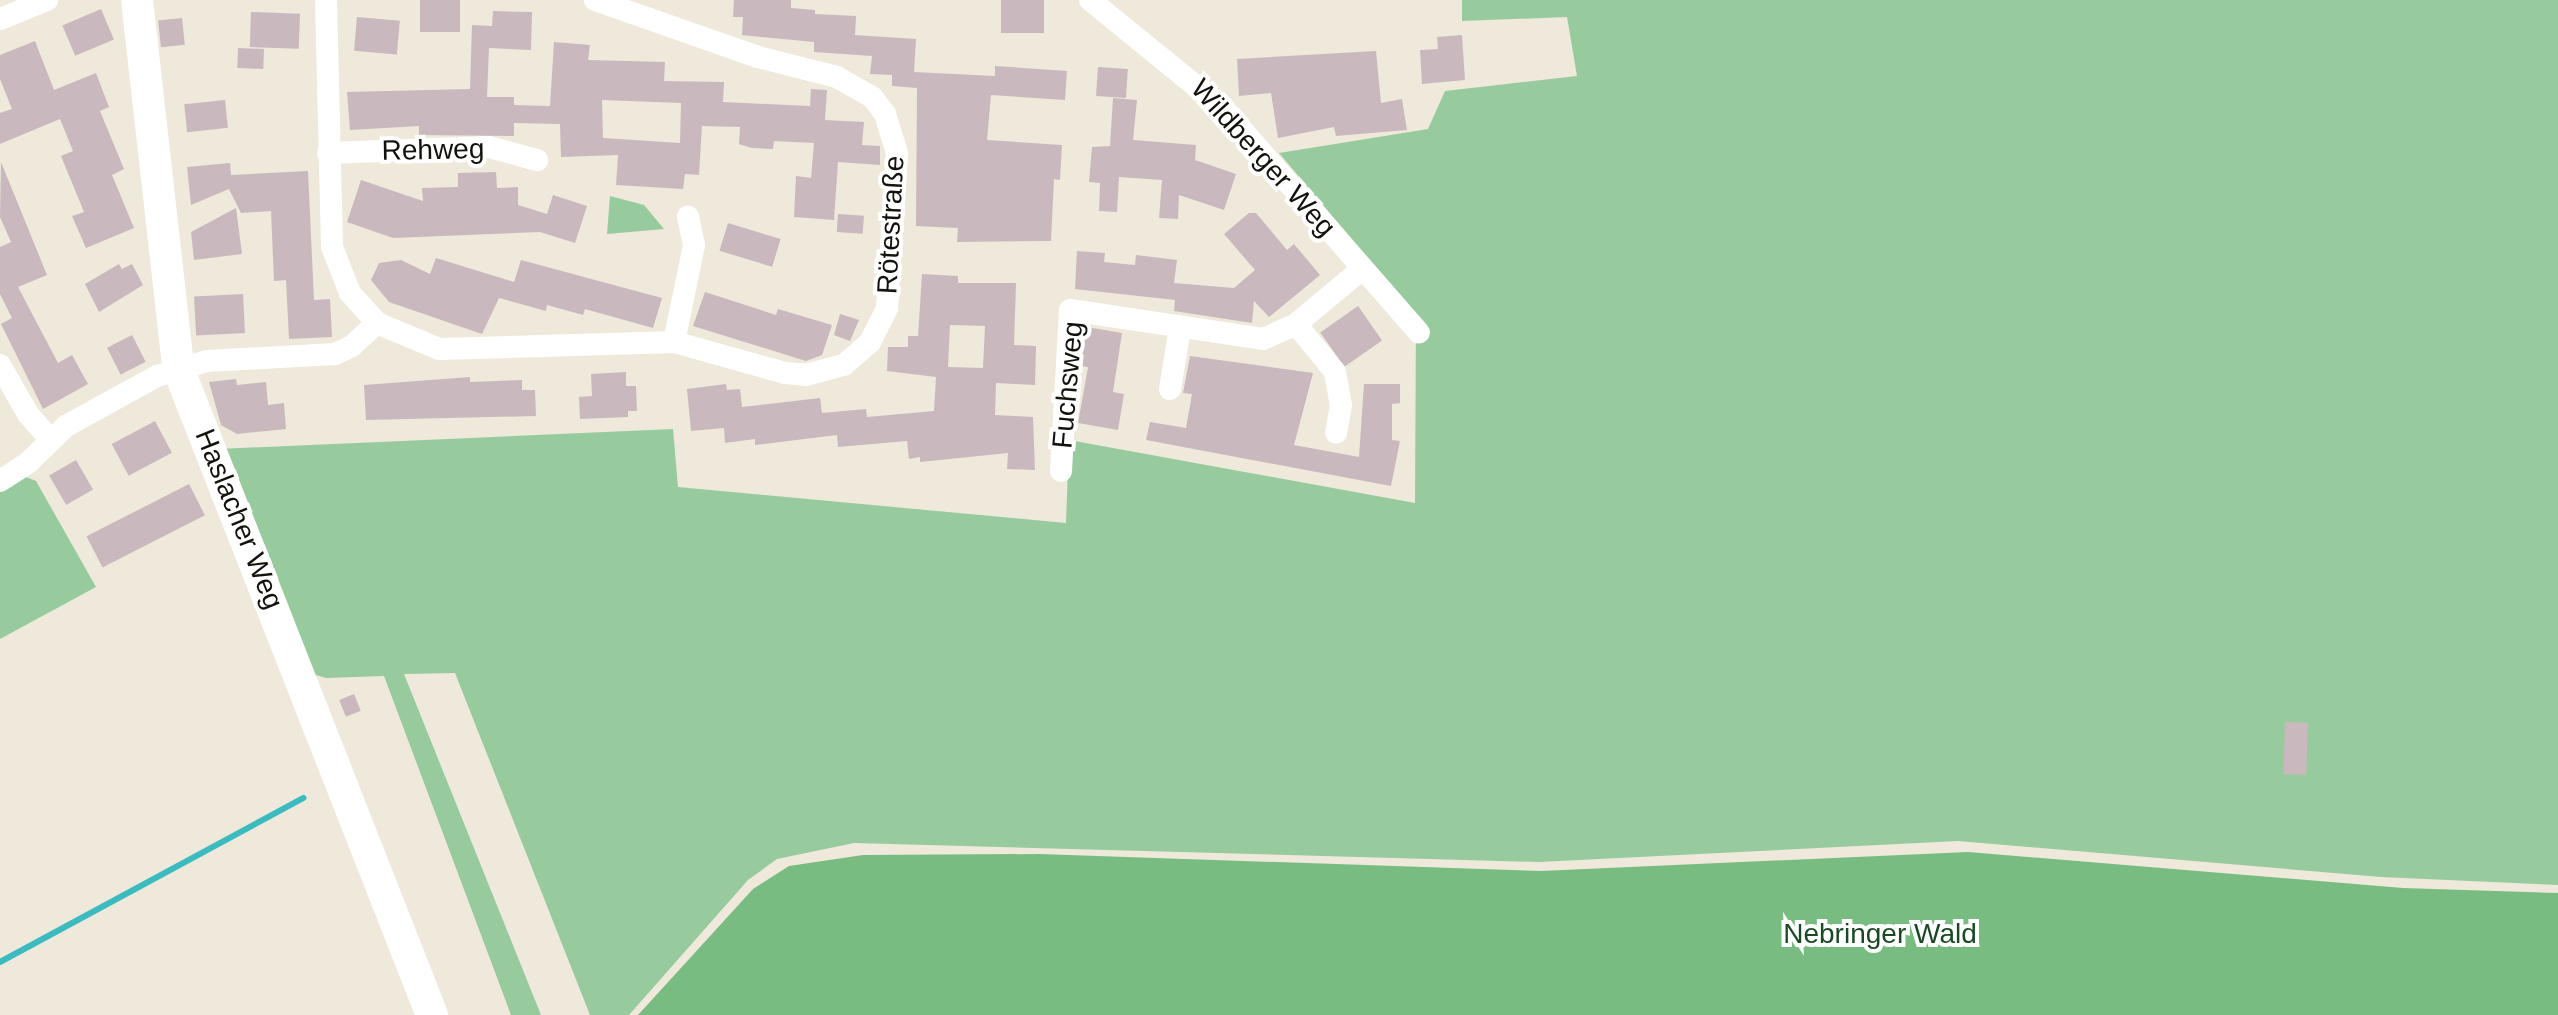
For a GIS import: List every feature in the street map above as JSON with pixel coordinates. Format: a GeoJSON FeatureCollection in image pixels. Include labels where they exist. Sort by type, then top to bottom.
{"type":"FeatureCollection","features":[{"type":"Feature","properties":{"kind":"street"},"geometry":{"type":"LineString","coordinates":[[0,19],[47,0]]}},
{"type":"Feature","properties":{"kind":"street","name":"Haslacher Weg"},"geometry":{"type":"LineString","coordinates":[[137,0],[178,368],[432,1015]]}},
{"type":"Feature","properties":{"kind":"street","name":"Rötestraße"},"geometry":{"type":"LineString","coordinates":[[326,0],[328,153],[335,262],[350,293],[377,323],[439,349],[674,342],[806,375],[844,365],[859,354],[881,327],[887,308],[894,134],[872,97],[837,77],[758,57],[598,0]]}},
{"type":"Feature","properties":{"kind":"street","name":"Wildberger Weg"},"geometry":{"type":"LineString","coordinates":[[1090,0],[1213,99],[1419,333]]}},
{"type":"Feature","properties":{"kind":"street","name":"Rehweg"},"geometry":{"type":"LineString","coordinates":[[328,153],[489,147],[537,160]]}},
{"type":"Feature","properties":{"kind":"street"},"geometry":{"type":"LineString","coordinates":[[674,342],[694,245],[688,217]]}},
{"type":"Feature","properties":{"kind":"street","name":"Fuchsweg"},"geometry":{"type":"LineString","coordinates":[[1061,471],[1070,310],[1126,315],[1180,328],[1263,339],[1296,324],[1362,269]]}},
{"type":"Feature","properties":{"kind":"street"},"geometry":{"type":"LineString","coordinates":[[0,481],[29,462],[50,439],[92,410],[178,368],[207,361],[335,354],[352,346],[377,323]]}},
{"type":"Feature","properties":{"kind":"street"},"geometry":{"type":"LineString","coordinates":[[1296,324],[1335,372],[1341,405],[1336,433]]}},
{"type":"Feature","properties":{"kind":"street"},"geometry":{"type":"LineString","coordinates":[[1170,389],[1180,328]]}},
{"type":"Feature","properties":{"kind":"street"},"geometry":{"type":"LineString","coordinates":[[0,365],[28,414],[50,439]]}},
{"type":"Feature","properties":{"kind":"green space"},"geometry":{"type":"Polygon","coordinates":[[[1462,0],[2558,0],[2558,885],[2381,877],[1958,841],[1539,862],[854,843],[777,859],[748,880],[629,1015],[590,1015],[455,673],[404,674],[541,1015],[511,1015],[384,676],[326,678],[310,673],[218,449],[673,429],[678,487],[1066,523],[1069,440],[1415,503],[1416,315],[1279,153],[1428,129],[1445,91],[1577,76],[1567,17],[1462,21],[1462,0]]]}},
{"type":"Feature","properties":{"kind":"green space"},"geometry":{"type":"Polygon","coordinates":[[[610,196],[644,205],[664,229],[607,234],[610,196]]]}},
{"type":"Feature","properties":{"kind":"green space"},"geometry":{"type":"Polygon","coordinates":[[[26,477],[36,481],[96,587],[0,639],[0,491],[26,477]]]}},
{"type":"Feature","properties":{"kind":"green space","name":"Nebringer Wald"},"geometry":{"type":"Polygon","coordinates":[[[1968,852],[2403,888],[2558,893],[2558,1015],[638,1015],[753,889],[789,866],[863,855],[1039,854],[1541,871],[1968,852]]]}},
{"type":"Feature","properties":{"kind":"building"},"geometry":{"type":"Polygon","coordinates":[[[420,0],[460,0],[460,32],[420,32],[420,0]]]}},
{"type":"Feature","properties":{"kind":"building"},"geometry":{"type":"Polygon","coordinates":[[[734,0],[791,0],[791,8],[815,10],[815,14],[856,16],[855,35],[916,39],[914,72],[995,76],[995,66],[1067,71],[1065,100],[991,95],[987,140],[1062,145],[1060,180],[1054,179],[1051,241],[957,242],[958,228],[916,226],[917,88],[892,86],[892,75],[870,74],[872,56],[814,52],[814,42],[742,35],[743,17],[733,17],[734,0]]]}},
{"type":"Feature","properties":{"kind":"building"},"geometry":{"type":"Polygon","coordinates":[[[1001,0],[1044,0],[1044,33],[1001,33],[1001,0]]]}},
{"type":"Feature","properties":{"kind":"building"},"geometry":{"type":"Polygon","coordinates":[[[101,9],[114,39],[75,56],[62,25],[101,9]]]}},
{"type":"Feature","properties":{"kind":"building"},"geometry":{"type":"Polygon","coordinates":[[[493,11],[532,12],[531,50],[489,48],[487,97],[514,97],[514,105],[550,106],[554,42],[590,45],[588,60],[665,62],[664,81],[724,82],[723,102],[810,106],[811,89],[827,90],[825,120],[864,122],[862,145],[880,146],[880,165],[838,162],[834,220],[794,217],[796,176],[811,178],[814,143],[774,141],[773,149],[752,148],[739,144],[740,127],[702,126],[699,175],[685,174],[683,189],[616,185],[618,155],[561,157],[560,124],[514,123],[514,136],[419,135],[419,126],[350,130],[347,92],[470,89],[472,25],[492,26],[493,11]],[[602,100],[603,138],[680,143],[681,103],[602,100]]]}},
{"type":"Feature","properties":{"kind":"building"},"geometry":{"type":"Polygon","coordinates":[[[251,12],[300,14],[299,49],[250,47],[251,12]]]}},
{"type":"Feature","properties":{"kind":"building"},"geometry":{"type":"Polygon","coordinates":[[[357,17],[400,21],[397,55],[354,51],[357,17]]]}},
{"type":"Feature","properties":{"kind":"building"},"geometry":{"type":"Polygon","coordinates":[[[182,18],[185,45],[161,47],[158,21],[182,18]]]}},
{"type":"Feature","properties":{"kind":"building"},"geometry":{"type":"Polygon","coordinates":[[[1462,35],[1465,80],[1422,84],[1420,50],[1438,49],[1437,37],[1462,35]]]}},
{"type":"Feature","properties":{"kind":"building"},"geometry":{"type":"Polygon","coordinates":[[[35,41],[54,90],[96,73],[109,107],[100,111],[124,169],[112,175],[134,228],[86,248],[72,216],[84,212],[61,156],[73,151],[60,119],[0,144],[0,113],[12,109],[0,79],[0,55],[35,41]]]}},
{"type":"Feature","properties":{"kind":"building"},"geometry":{"type":"Polygon","coordinates":[[[238,48],[264,49],[263,69],[237,68],[238,48]]]}},
{"type":"Feature","properties":{"kind":"building"},"geometry":{"type":"Polygon","coordinates":[[[1376,51],[1381,103],[1402,99],[1407,130],[1336,136],[1334,127],[1278,138],[1271,93],[1239,96],[1237,59],[1376,51]]]}},
{"type":"Feature","properties":{"kind":"building"},"geometry":{"type":"Polygon","coordinates":[[[1098,67],[1128,69],[1126,98],[1096,96],[1098,67]]]}},
{"type":"Feature","properties":{"kind":"building"},"geometry":{"type":"Polygon","coordinates":[[[1113,98],[1137,100],[1133,140],[1196,145],[1195,160],[1236,174],[1224,210],[1179,195],[1178,219],[1159,218],[1162,180],[1119,177],[1117,212],[1099,211],[1100,183],[1089,182],[1092,147],[1110,146],[1113,98]]]}},
{"type":"Feature","properties":{"kind":"building"},"geometry":{"type":"Polygon","coordinates":[[[225,100],[228,128],[187,132],[184,104],[225,100]]]}},
{"type":"Feature","properties":{"kind":"building"},"geometry":{"type":"Polygon","coordinates":[[[1,162],[47,275],[18,287],[58,363],[72,355],[88,384],[43,409],[1,324],[12,318],[0,294],[0,247],[11,242],[0,217],[1,162]]]}},
{"type":"Feature","properties":{"kind":"building"},"geometry":{"type":"Polygon","coordinates":[[[230,163],[231,175],[308,171],[314,300],[330,299],[332,337],[289,339],[286,280],[274,281],[271,211],[241,213],[229,189],[191,205],[187,167],[230,163]]]}},
{"type":"Feature","properties":{"kind":"building"},"geometry":{"type":"Polygon","coordinates":[[[496,172],[497,188],[518,187],[518,205],[547,214],[553,195],[587,206],[575,243],[540,232],[393,238],[347,222],[361,180],[423,201],[422,188],[458,187],[458,173],[496,172]]]}},
{"type":"Feature","properties":{"kind":"building"},"geometry":{"type":"Polygon","coordinates":[[[236,208],[242,254],[194,260],[191,232],[236,208]]]}},
{"type":"Feature","properties":{"kind":"building"},"geometry":{"type":"Polygon","coordinates":[[[1249,213],[1256,213],[1287,250],[1294,244],[1320,275],[1269,317],[1254,301],[1252,323],[1174,311],[1175,300],[1075,289],[1077,251],[1105,253],[1104,262],[1135,265],[1136,255],[1177,260],[1174,283],[1234,288],[1255,270],[1224,234],[1249,213]]]}},
{"type":"Feature","properties":{"kind":"building"},"geometry":{"type":"Polygon","coordinates":[[[838,214],[864,216],[863,234],[837,232],[838,214]]]}},
{"type":"Feature","properties":{"kind":"building"},"geometry":{"type":"Polygon","coordinates":[[[728,223],[781,239],[772,267],[720,251],[728,223]]]}},
{"type":"Feature","properties":{"kind":"building"},"geometry":{"type":"Polygon","coordinates":[[[436,258],[514,282],[521,260],[662,298],[653,328],[585,309],[583,315],[547,305],[546,311],[499,298],[482,334],[389,302],[371,280],[379,263],[401,260],[430,274],[436,258]]]}},
{"type":"Feature","properties":{"kind":"building"},"geometry":{"type":"Polygon","coordinates":[[[119,264],[122,269],[132,264],[143,285],[99,312],[85,284],[119,264]]]}},
{"type":"Feature","properties":{"kind":"building"},"geometry":{"type":"Polygon","coordinates":[[[922,274],[958,276],[958,283],[1016,283],[1014,345],[1036,346],[1035,385],[996,383],[995,415],[1033,417],[1035,470],[1007,469],[1008,453],[920,462],[920,457],[909,459],[907,441],[838,447],[837,435],[755,445],[755,439],[725,443],[724,428],[691,431],[687,389],[726,384],[727,390],[740,389],[742,407],[820,398],[822,413],[866,409],[867,417],[934,411],[936,377],[887,371],[888,347],[908,347],[908,336],[918,336],[922,274]],[[950,325],[948,367],[983,368],[985,326],[950,325]]]}},
{"type":"Feature","properties":{"kind":"building"},"geometry":{"type":"Polygon","coordinates":[[[705,292],[776,315],[778,309],[832,325],[822,355],[806,361],[693,326],[705,292]]]}},
{"type":"Feature","properties":{"kind":"building"},"geometry":{"type":"Polygon","coordinates":[[[243,294],[245,333],[196,336],[194,297],[243,294]]]}},
{"type":"Feature","properties":{"kind":"building"},"geometry":{"type":"Polygon","coordinates":[[[1358,306],[1382,340],[1344,367],[1320,332],[1358,306]]]}},
{"type":"Feature","properties":{"kind":"building"},"geometry":{"type":"Polygon","coordinates":[[[840,314],[859,320],[850,341],[834,335],[840,314]]]}},
{"type":"Feature","properties":{"kind":"building"},"geometry":{"type":"Polygon","coordinates":[[[1087,327],[1122,333],[1113,392],[1124,394],[1118,430],[1078,423],[1088,367],[1081,366],[1087,327]]]}},
{"type":"Feature","properties":{"kind":"building"},"geometry":{"type":"Polygon","coordinates":[[[132,335],[146,362],[121,374],[107,348],[132,335]]]}},
{"type":"Feature","properties":{"kind":"building"},"geometry":{"type":"Polygon","coordinates":[[[1190,356],[1313,373],[1294,445],[1359,457],[1364,384],[1400,384],[1400,403],[1392,404],[1392,440],[1400,441],[1391,486],[1146,440],[1150,422],[1186,428],[1192,394],[1183,393],[1190,356]]]}},
{"type":"Feature","properties":{"kind":"building"},"geometry":{"type":"Polygon","coordinates":[[[626,372],[626,386],[636,386],[637,411],[628,411],[628,417],[580,419],[579,397],[592,396],[591,374],[626,372]]]}},
{"type":"Feature","properties":{"kind":"building"},"geometry":{"type":"Polygon","coordinates":[[[470,377],[470,382],[522,380],[522,390],[535,390],[536,416],[366,420],[364,385],[470,377]]]}},
{"type":"Feature","properties":{"kind":"building"},"geometry":{"type":"Polygon","coordinates":[[[236,379],[237,385],[266,382],[268,405],[284,403],[286,429],[237,434],[221,425],[209,382],[236,379]]]}},
{"type":"Feature","properties":{"kind":"building"},"geometry":{"type":"Polygon","coordinates":[[[155,421],[172,453],[129,476],[112,444],[155,421]]]}},
{"type":"Feature","properties":{"kind":"building"},"geometry":{"type":"Polygon","coordinates":[[[76,460],[93,489],[66,505],[49,476],[76,460]]]}},
{"type":"Feature","properties":{"kind":"building"},"geometry":{"type":"Polygon","coordinates":[[[189,484],[205,515],[102,567],[87,536],[189,484]]]}},
{"type":"Feature","properties":{"kind":"building"},"geometry":{"type":"Polygon","coordinates":[[[354,694],[361,711],[346,717],[339,700],[354,694]]]}},
{"type":"Feature","properties":{"kind":"building"},"geometry":{"type":"Polygon","coordinates":[[[2285,722],[2308,723],[2306,775],[2283,774],[2285,722]]]}},
{"type":"Feature","properties":{"kind":"waterway"},"geometry":{"type":"LineString","coordinates":[[0,962],[303,798]]}}]}
